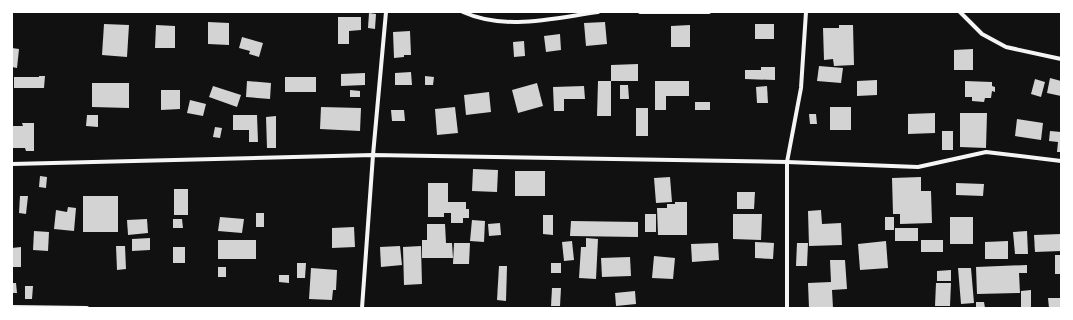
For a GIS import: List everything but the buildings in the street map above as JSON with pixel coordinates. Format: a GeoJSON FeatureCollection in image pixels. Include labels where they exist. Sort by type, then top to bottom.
{"type":"FeatureCollection","features":[{"type":"Feature","properties":{"kind":"street"},"geometry":{"type":"LineString","coordinates":[[362,308],[373,155],[386,12]]}},
{"type":"Feature","properties":{"kind":"street"},"geometry":{"type":"LineString","coordinates":[[463,12],[474,17],[501,22],[543,20],[598,12]]}},
{"type":"Feature","properties":{"kind":"street"},"geometry":{"type":"LineString","coordinates":[[640,12],[709,12]]}},
{"type":"Feature","properties":{"kind":"street"},"geometry":{"type":"LineString","coordinates":[[787,308],[788,162],[800,88],[806,12]]}},
{"type":"Feature","properties":{"kind":"street"},"geometry":{"type":"LineString","coordinates":[[960,12],[982,34],[1006,48],[1061,59]]}},
{"type":"Feature","properties":{"kind":"street"},"geometry":{"type":"LineString","coordinates":[[12,164],[373,155],[788,162],[918,167],[986,152],[1061,161]]}},
{"type":"Feature","properties":{"kind":"street"},"geometry":{"type":"LineString","coordinates":[[12,307],[88,308]]}}]}
